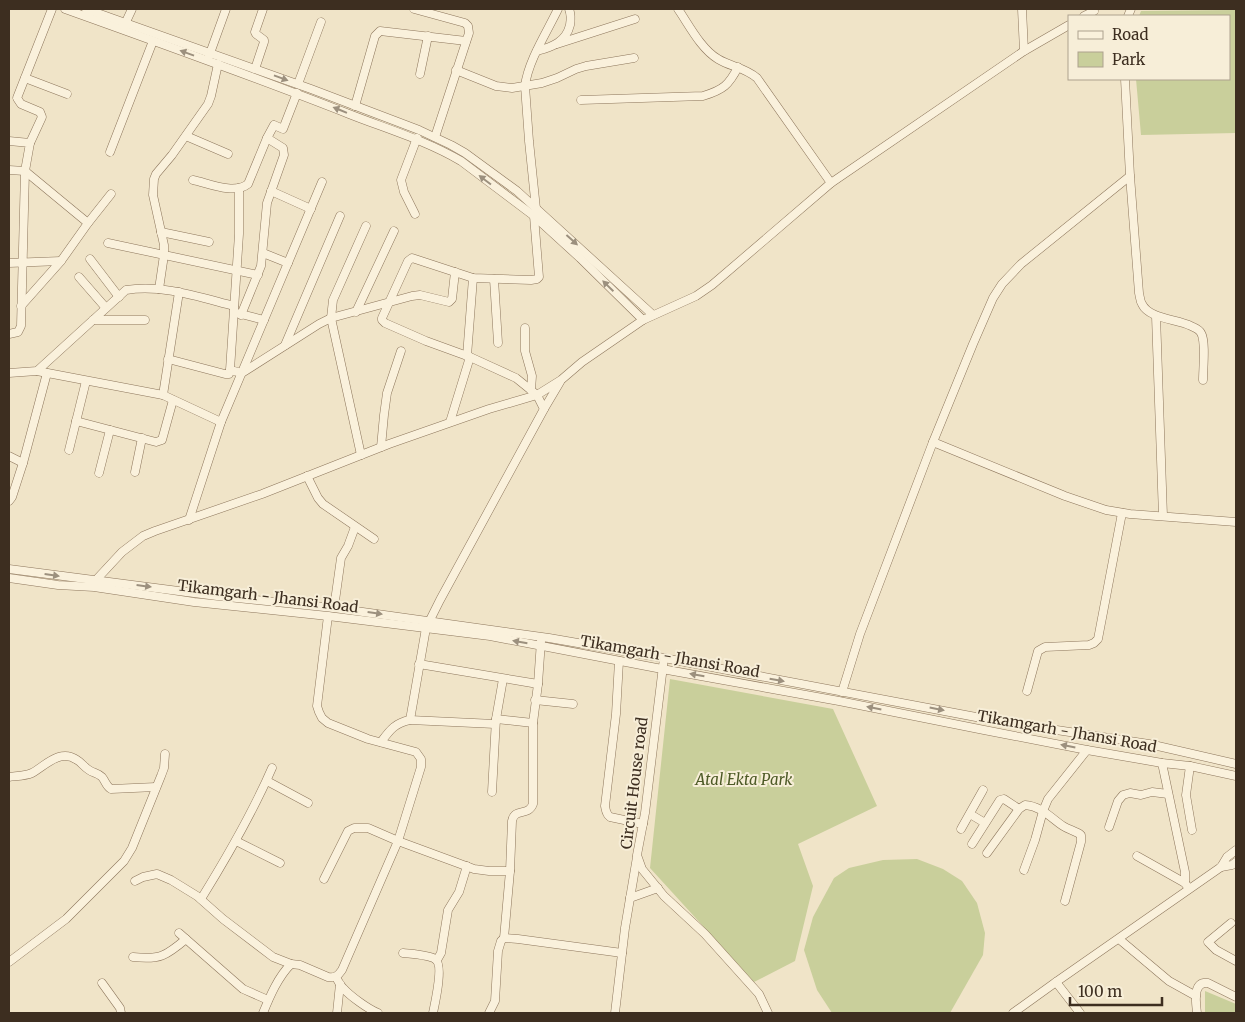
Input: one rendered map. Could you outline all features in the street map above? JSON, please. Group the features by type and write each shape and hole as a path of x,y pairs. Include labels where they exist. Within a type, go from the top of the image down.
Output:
{"street":[{"path":"9,334 18,332 21,326 25,171 30,142 42,117 40,112 21,104 17,98 52,9"},
{"path":"65,9 124,26 209,57 218,64 416,138 448,154 535,212 583,250 653,315"},
{"path":"86,9 101,11 153,41 255,69 312,89 435,137 465,153 518,191 535,212 643,320"},
{"path":"124,26 132,9"},
{"path":"209,57 226,9"},
{"path":"255,69 264,42 255,32 263,9"},
{"path":"414,9 465,23 469,29 435,137"},
{"path":"544,409 534,392 516,378 468,356 426,341 383,322 382,318 409,259 415,258 473,278 531,280 539,277 525,86 536,51 558,9"},
{"path":"557,44 565,38 569,30 571,14 569,9"},
{"path":"678,9 706,50 722,61 746,70 757,78 831,183"},
{"path":"1022,9 1024,51"},
{"path":"536,51 635,19"},
{"path":"298,84 321,22"},
{"path":"9,578 58,585 95,583 122,552 143,536 262,494 381,447 534,392 561,380 582,362 643,320 696,296 712,286 831,183 1024,51 1068,26"},
{"path":"355,106 375,36 380,31 466,41"},
{"path":"420,74 428,36"},
{"path":"110,152 153,41"},
{"path":"456,70 503,88 512,88 549,81 576,68 634,58"},
{"path":"159,289 164,245 153,195 154,179 208,104 218,64"},
{"path":"581,100 703,96 724,88 731,81 738,67"},
{"path":"24,78 67,94"},
{"path":"1125,80 1130,176 1141,303 1146,310 1156,316 1187,324 1198,329 1202,334 1203,341 1204,380"},
{"path":"308,97 312,89"},
{"path":"193,180 231,189 243,188 248,184 274,125 283,129 297,93"},
{"path":"371,122 374,113"},
{"path":"186,136 228,154"},
{"path":"237,311 258,275 261,266 266,214 271,190 284,155 283,148 267,138"},
{"path":"415,214 404,192 402,180 416,138"},
{"path":"9,141 30,142"},
{"path":"9,170 25,171 88,223"},
{"path":"842,692 860,634 933,442 993,298 1002,284 1021,264 1130,176"},
{"path":"189,520 221,422 322,182"},
{"path":"168,359 229,374 237,311 239,188"},
{"path":"271,190 310,208"},
{"path":"21,306 60,261 111,194"},
{"path":"285,346 340,216"},
{"path":"361,455 331,318 332,300 366,226"},
{"path":"356,312 394,231"},
{"path":"161,232 209,242"},
{"path":"108,243 258,275"},
{"path":"263,253 288,262"},
{"path":"90,259 119,297"},
{"path":"9,263 60,261"},
{"path":"230,370 242,373 318,324 331,318 412,296 420,295 449,302 452,299 454,272"},
{"path":"79,277 106,308"},
{"path":"450,422 468,356 473,278"},
{"path":"494,279 498,343"},
{"path":"37,371 126,290 138,288 179,292 264,320"},
{"path":"163,395 179,292"},
{"path":"1156,316 1163,516"},
{"path":"93,320 145,320"},
{"path":"524,328 526,352 534,392"},
{"path":"381,447 387,393 401,351"},
{"path":"9,374 37,371 163,395 221,422"},
{"path":"9,502 23,463 46,373"},
{"path":"69,450 86,380"},
{"path":"410,720 428,624 561,380"},
{"path":"76,421 156,442 162,440 174,400"},
{"path":"99,473 110,430"},
{"path":"135,472 142,438"},
{"path":"933,442 1065,496 1106,510 1236,522"},
{"path":"9,456 23,463"},
{"path":"307,476 323,504 374,540"},
{"path":"1027,691 1038,650 1045,647 1089,644 1098,640 1122,512"},
{"path":"334,608 341,558 355,527"},
{"path":"9,568 95,583"},
{"name":"Tikamgarh - Jhansi Road","path":"95,583 186,591 216,596 334,608 428,624 662,670 766,687 1087,750 1190,766 1236,776"},
{"name":"Tikamgarh - Jhansi Road","path":"95,583 184,600 541,637 664,658 997,721 1149,744 1236,764"},
{"path":"184,600 186,591"},
{"path":"311,605 311,614"},
{"path":"328,616 317,706 318,712 328,722 368,739 416,752 421,759 421,767 398,841 338,981 337,1013"},
{"path":"489,1013 495,1000 499,944 504,938 513,816 516,813 528,811 532,808 533,804 533,723 541,637"},
{"name":"Circuit House road","path":"664,658 639,843 638,855 642,869 664,896 705,934 759,994 768,1013"},
{"path":"619,661 616,714 605,806 610,817 643,824"},
{"path":"420,664 538,684"},
{"path":"492,792 495,721 503,679"},
{"path":"535,700 572,704"},
{"path":"895,712 897,701"},
{"path":"381,742 397,724 410,720 533,723"},
{"path":"1024,870 1048,798 1087,750"},
{"path":"9,962 66,920 124,861 132,848 164,768 165,754"},
{"path":"9,776 30,774 50,760 64,756 72,757 86,768 100,775 111,789 156,787"},
{"path":"1162,762 1187,886"},
{"path":"1190,766 1186,795 1192,830"},
{"path":"201,900 236,841 272,768"},
{"path":"267,781 308,803"},
{"path":"961,828 983,790"},
{"path":"1109,827 1118,801 1123,795 1130,793 1141,795 1152,792 1168,794"},
{"path":"972,844 1002,799 1019,809"},
{"path":"987,852 1022,806 1028,805 1043,811 1063,826 1079,833 1081,835 1081,842 1065,901"},
{"path":"970,814 985,823"},
{"path":"324,879 348,831 362,827 466,866 483,870 510,871"},
{"path":"236,841 280,864"},
{"path":"1221,867 1227,857 1236,850"},
{"path":"615,1013 630,898 638,855"},
{"path":"1138,856 1187,886"},
{"path":"1227,857 1235,865"},
{"path":"1013,1013 1119,939 1187,886 1221,867 1235,865"},
{"path":"433,1013 439,979 437,960 441,953 448,910 459,892 466,866"},
{"path":"135,881 157,874 171,880 201,900 273,957 291,964 300,965 338,981 347,992 378,1013"},
{"path":"630,898 658,888"},
{"path":"1231,923 1208,942 1216,950 1236,961"},
{"path":"179,933 244,989 268,1000"},
{"path":"504,938 622,953"},
{"path":"133,957 161,957 168,954 186,939"},
{"path":"1119,939 1169,981 1196,996"},
{"path":"403,953 437,960"},
{"path":"264,1013 268,1000 283,973 291,964"},
{"path":"1056,982 1080,1013"},
{"path":"102,983 120,1008 121,1013"},
{"path":"1196,1013 1197,989 1201,984 1208,983 1236,997"}],"green space":[{"path":"1236,10 1236,133 1141,135 1136,80 1230,80 1230,15 1139,15 1141,11"},
{"name":"Atal Ekta Park","path":"670,679 833,709 877,806 798,844 813,886 795,961 754,982 650,868"},
{"path":"917,859 943,869 962,881 977,903 985,933 983,955 950,1013 832,1013 817,990 804,950 813,917 834,878 849,868 883,860"},
{"path":"1205,991 1236,1004 1236,1013 1205,1013"}]}
